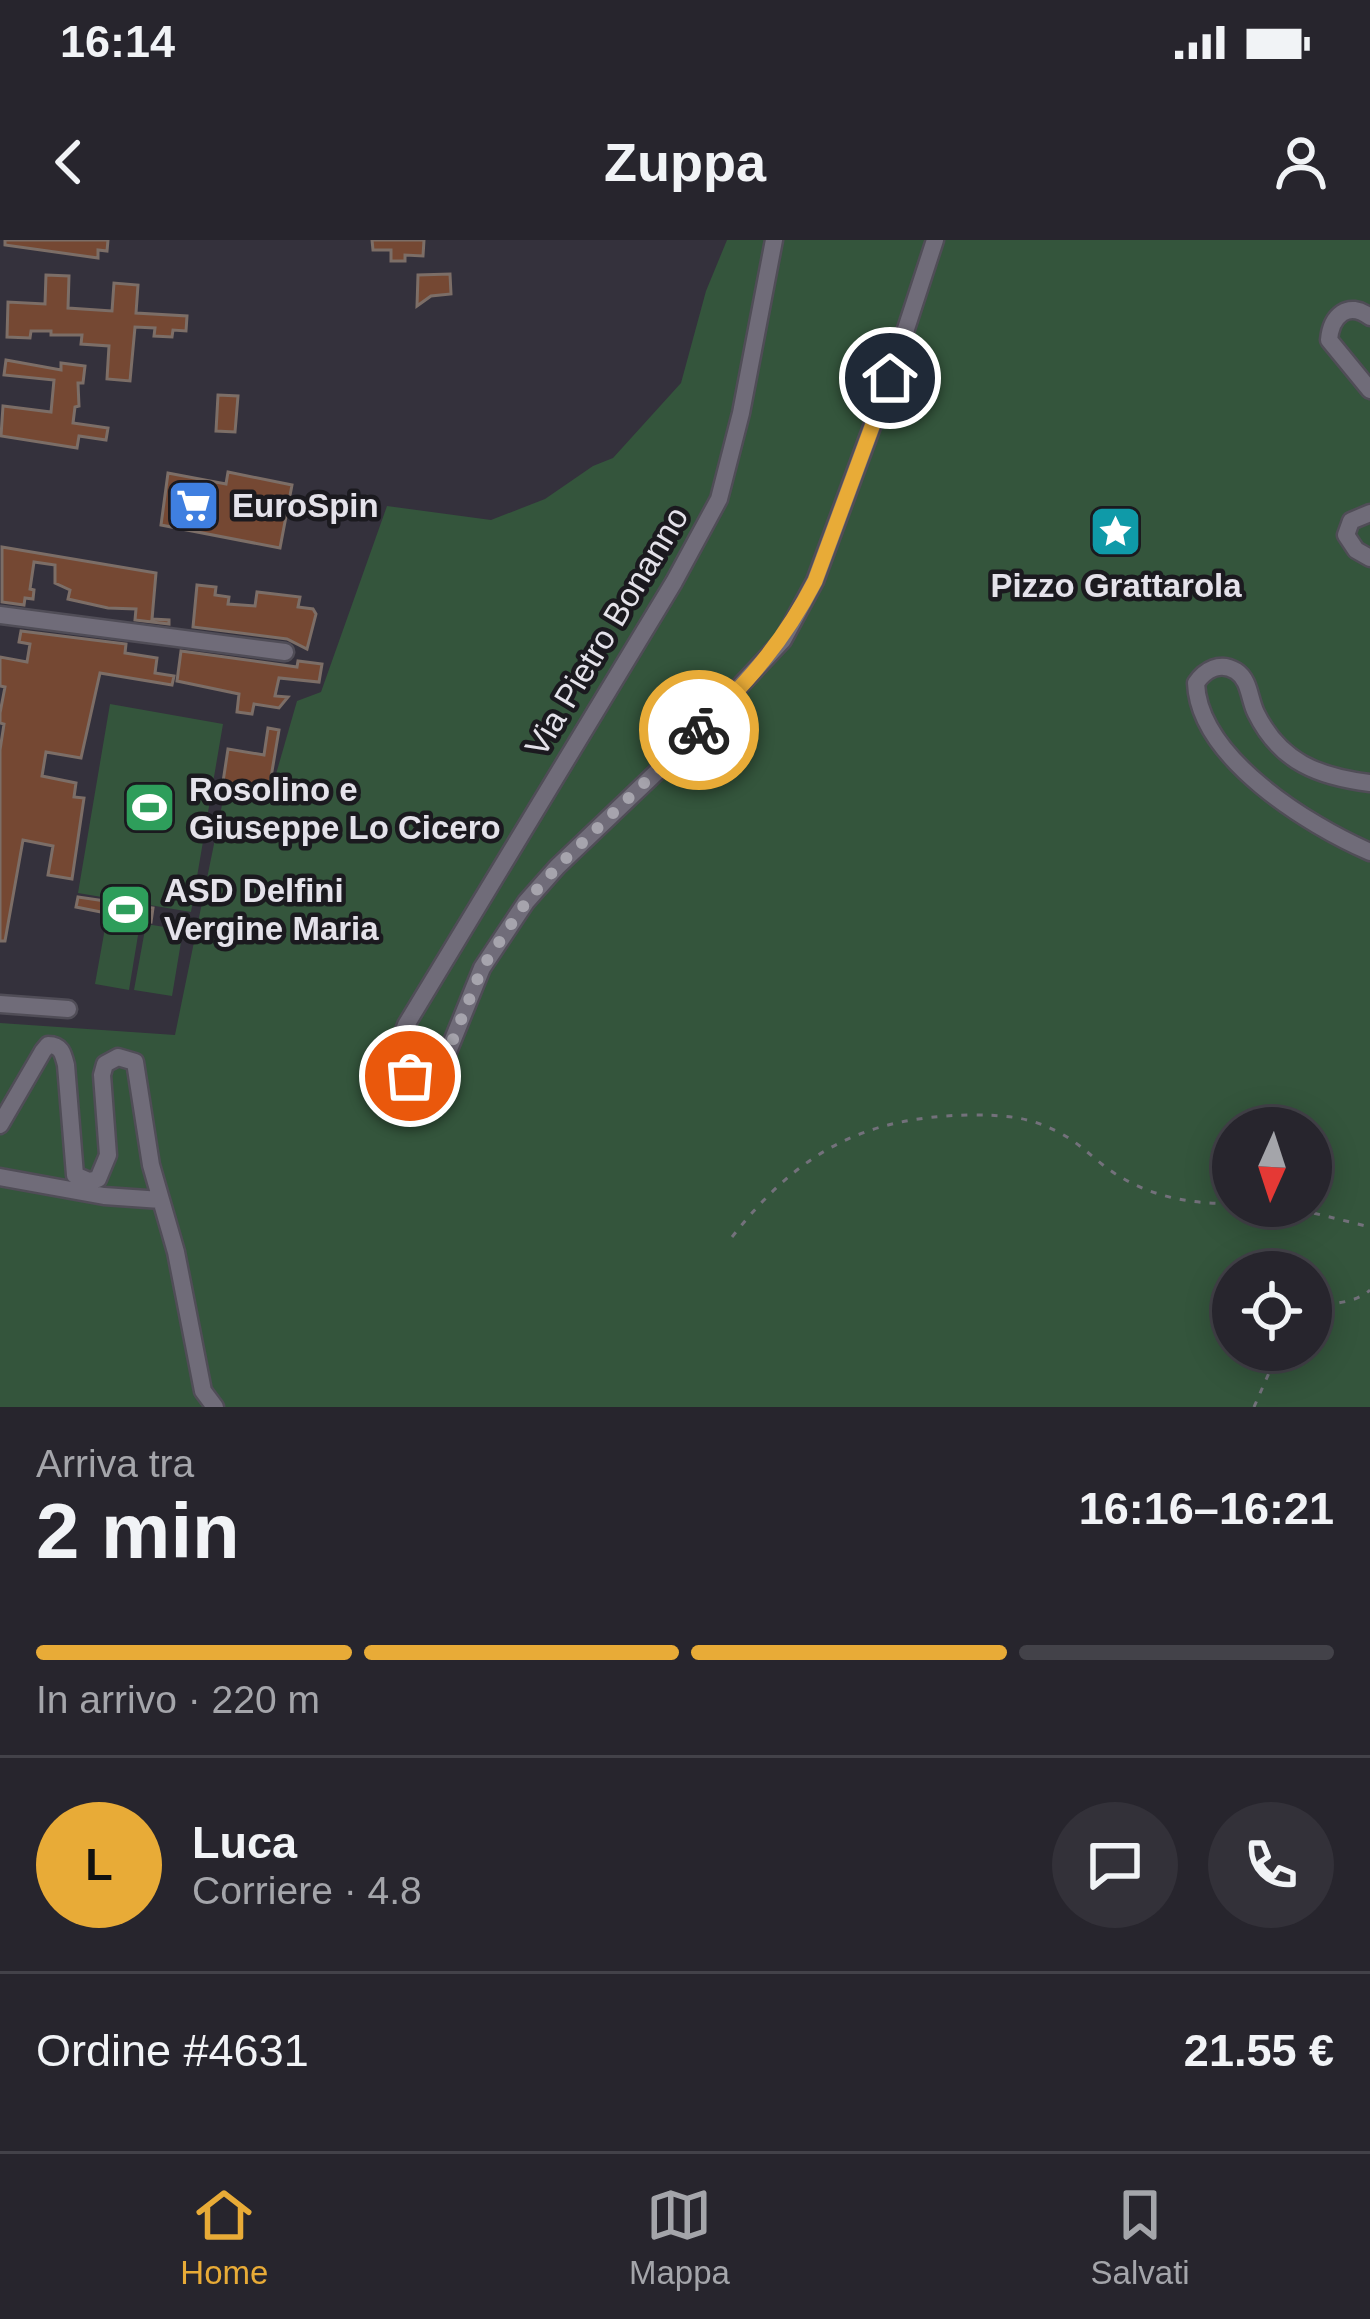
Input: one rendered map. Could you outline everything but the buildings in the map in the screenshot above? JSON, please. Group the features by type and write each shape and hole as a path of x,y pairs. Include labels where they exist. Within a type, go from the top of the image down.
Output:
{"street":[{"name":"Via Pietro Bonanno","path":"774,240 741,413 719,499 674,582 406,1025 398,1058 401,1071 410,1076 421,1079 443,1064 472,989 498,939 557,867 668,763 783,640 823,561 935,240"},
{"path":"1370,317 1356,309 1345,311 1331,323 1329,340 1370,391"},
{"path":"1370,513 1351,521 1346,535 1356,550 1370,558"},
{"path":"0,615 285,652"},
{"path":"1370,783 1324,777 1281,750 1254,710 1246,681 1237,671 1214,667 1196,683 1199,709 1246,773 1294,812 1370,852"},
{"path":"0,1004 68,1009"},
{"path":"0,1125 43,1052 55,1045 62,1050 65,1065 75,1175 88,1181 98,1179 107,1155 102,1075 110,1060 135,1062 151,1165 203,1391 215,1407"},
{"path":"0,1177 104,1196 161,1200"}],"path":[{"path":"732,1237 792,1173 833,1146 880,1126 941,1116 1027,1118 1084,1147 1123,1179 1188,1203 1212,1204"},
{"path":"1332,1218 1370,1227"},
{"path":"1332,1304 1358,1300 1370,1290"},
{"path":"1254,1407 1270,1371"}],"green space":[{"path":"727,240 1370,240 1370,1407 0,1407 0,1023 175,1035 223,800 268,802 297,701 321,692 387,506 491,520 545,499 613,458 681,383 706,291"},
{"name":"Rosolino e Giuseppe Lo Cicero","path":"110,704 223,724 191,912 78,893"},
{"path":"107,917 140,923 129,990 95,984"},
{"path":"146,924 183,930 172,996 134,990"}],"way so far":[{"path":"410,1076 421,1079 443,1064 482,968 526,902 699,730"}],"place":[{"name":"EuroSpin","path":"193,505"},
{"name":"Pizzo Grattarola","path":"1116,531"},
{"name":"Rosolino e Giuseppe Lo Cicero","path":"150,808"},
{"name":"ASD Delfini Vergine Maria","path":"125,909"}],"route":[{"path":"699,730 783,640 800,610 890,378"}]}
